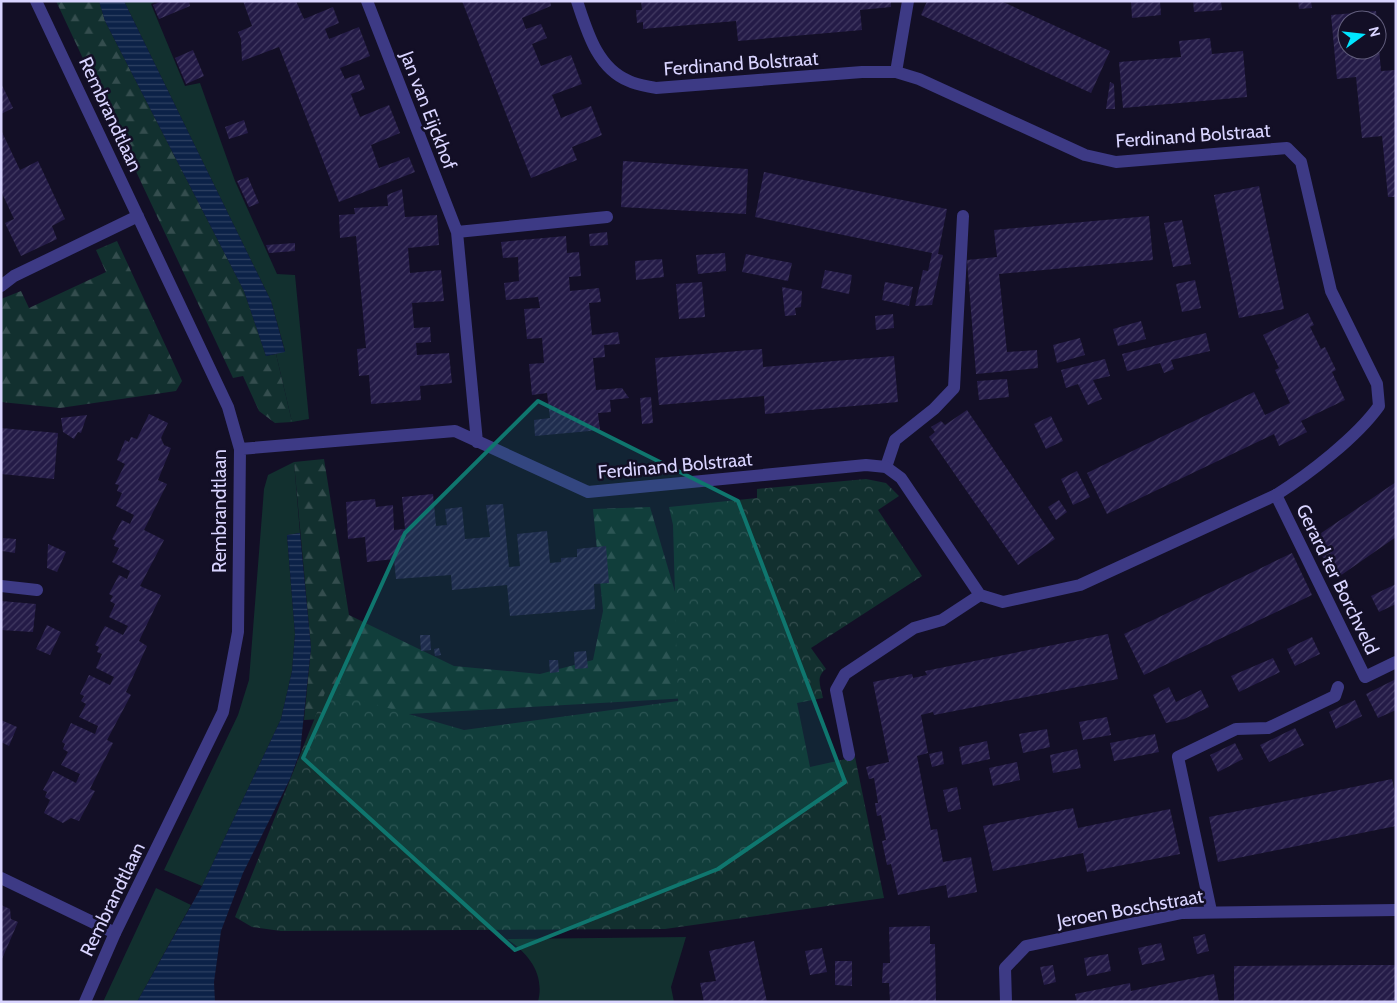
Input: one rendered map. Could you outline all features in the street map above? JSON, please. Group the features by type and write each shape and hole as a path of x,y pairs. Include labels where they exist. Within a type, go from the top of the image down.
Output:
{"street":[{"name":"Rembrandtlaan","path":"36,1 228,407 240,449 238,632 223,712 115,933 85,1002"},
{"name":"Jan van Eijckhof","path":"367,1 456,232 477,442"},
{"name":"Ferdinand Bolstraat","path":"577,1 590,40 605,64 628,81 656,88 862,72 896,72 919,79 1085,155 1116,162 1287,148 1301,162 1331,291 1377,384 1379,406 1369,420 1298,481 1276,495 1080,585 1003,602 980,595"},
{"path":"896,72 908,1"},
{"path":"1,286 14,276 138,216"},
{"path":"456,232 607,216"},
{"path":"849,755 836,690 845,674 914,628 942,620 980,595 901,478 886,467 895,440 934,409 954,388 963,216"},
{"name":"Ferdinand Bolstraat","path":"240,449 456,431 588,492 866,466 886,467"},
{"name":"Gerard ter Borchveld","path":"1276,495 1365,677 1396,662"},
{"path":"1,586 37,590"},
{"path":"1211,911 1178,757 1236,729 1268,728 1335,696 1338,687"},
{"path":"1,878 115,933"},
{"name":"Jeroen Boschstraat","path":"1006,1002 1006,968 1026,946 1182,913 1211,911 1396,910"}],"highlighted area":[{"path":"538,401 738,501 845,782 718,869 515,950 303,758 405,533"}],"green space":[{"path":"56,1 99,1 105,21 244,291 266,356 276,354 292,422 275,423 259,411 243,376 233,378"},
{"path":"124,1 156,1 151,4 185,86 200,83 235,181 277,274 295,275 309,419 292,422 276,354 285,351 271,301"},
{"path":"117,241 182,381 176,391 60,408 1,402 1,299 21,291 29,308 106,272 96,250"},
{"path":"324,459 349,615 454,666 540,674 593,660 603,611 593,509 650,507 706,697 304,720 311,648 294,462"},
{"path":"294,462 300,533 287,535 295,634 292,671 281,719 202,886 164,870 238,715 249,680 264,489 268,475"},
{"path":"866,479 886,483 899,496 878,510 922,576 811,648 826,669 820,679 823,698 797,703 810,767 855,757 884,898 665,929 281,931 252,927 235,917 326,690 464,730 678,701 673,525 669,507 757,498 757,489"},
{"path":"156,888 191,905 137,1002 103,1002"},
{"path":"686,937 671,987 674,1002 538,1002 540,992 537,974 522,951 507,939"}],"water":[{"path":"99,1 124,1 271,301 285,352 266,356 244,291 105,21"},
{"path":"300,533 311,648 300,752 290,779 243,873 221,931 214,982 215,1002 137,1002 202,886 281,719 292,671 295,634 287,535"}],"building":[{"path":"162,1 189,1 190,6 159,19 153,5"},
{"path":"243,1 296,1 304,19 333,7 339,23 325,29 329,39 359,27 370,56 340,68 345,79 359,74 365,89 351,94 360,117 389,105 400,133 371,145 379,168 409,157 415,172 339,202 279,47 242,61 241,39 238,32 252,26"},
{"path":"462,1 550,1 551,6 522,18 526,29 541,24 547,38 532,44 541,66 571,55 582,84 552,95 561,118 591,106 602,135 572,147 577,160 531,178"},
{"path":"641,1 891,1 891,7 860,10 862,30 738,41 736,21 643,29 643,22 637,23 636,10 642,10"},
{"path":"927,1 1001,1 1110,51 1091,93 921,15"},
{"path":"1131,1 1160,1 1161,15 1132,18"},
{"path":"1193,1 1221,1 1222,10 1194,12"},
{"path":"1298,1 1311,1 1312,8 1299,9"},
{"path":"1337,14 1337,60 1380,60 1381,71 1396,70 1396,197 1388,197 1382,136 1362,138 1356,77 1337,79 1331,15"},
{"path":"1210,38 1212,54 1243,51 1247,97 1123,108 1119,62 1181,57 1179,41"},
{"path":"193,50 204,76 186,84 175,58"},
{"path":"1110,82 1114,84 1115,109 1106,109"},
{"path":"1,83 13,108 1,114"},
{"path":"244,120 248,133 229,139 225,127"},
{"path":"1,130 20,170 38,161 65,219 52,226 57,239 21,256 5,223 14,219 1,191"},
{"path":"623,161 748,169 746,214 621,207"},
{"path":"764,172 947,209 938,254 943,255 932,305 915,306 923,270 928,271 932,253 755,217"},
{"path":"248,177 259,203 249,207 237,181"},
{"path":"1259,186 1284,309 1239,318 1214,195"},
{"path":"402,189 405,217 437,215 439,245 408,248 410,273 441,270 444,301 412,303 414,328 430,327 431,342 416,343 417,355 449,353 452,383 420,386 421,400 371,404 369,375 359,376 357,349 366,348 356,236 340,238 339,215 355,214 354,208 388,206 387,195"},
{"path":"1149,216 1153,260 999,274 1007,352 1037,350 1038,368 976,374 967,260 997,257 994,230"},
{"path":"1182,220 1191,264 1173,267 1164,223"},
{"path":"607,232 608,245 590,246 589,234"},
{"path":"566,236 567,253 579,252 581,276 569,277 570,291 599,288 601,302 589,303 592,335 618,332 620,344 604,345 605,357 593,358 596,390 622,388 629,398 610,400 611,412 598,413 600,430 535,436 534,420 550,418 547,393 532,395 529,364 544,363 542,338 527,339 524,309 540,308 538,297 506,300 504,283 519,281 518,257 503,258 501,242"},
{"path":"295,243 295,251 269,253 266,245"},
{"path":"725,253 726,271 698,274 696,255"},
{"path":"746,254 792,263 788,281 742,272"},
{"path":"662,259 664,277 636,280 635,261"},
{"path":"825,270 852,275 849,294 821,288"},
{"path":"1195,280 1201,308 1182,312 1176,284"},
{"path":"702,282 705,317 679,319 676,284"},
{"path":"885,282 913,287 909,306 882,300"},
{"path":"782,287 802,291 801,307 795,308 796,315 785,316"},
{"path":"1308,313 1314,325 1310,327 1321,349 1325,347 1336,370 1332,372 1345,400 1301,421 1307,432 1279,446 1274,434 1107,514 1087,473 1254,392 1265,415 1290,403 1275,370 1279,368 1263,335"},
{"path":"893,314 894,328 876,330 875,316"},
{"path":"1141,321 1146,339 1118,346 1113,329"},
{"path":"1206,333 1210,351 1171,360 1174,369 1164,373 1160,363 1127,371 1122,354"},
{"path":"1080,338 1085,355 1057,363 1053,345"},
{"path":"762,349 763,367 894,356 898,402 765,414 764,396 659,405 655,358"},
{"path":"1105,359 1110,376 1093,380 1102,399 1088,405 1078,384 1066,388 1061,370"},
{"path":"1007,379 1009,397 979,400 977,381"},
{"path":"651,397 653,423 642,424 640,398"},
{"path":"967,410 1055,539 1018,565 929,437 935,432 931,427 941,421 945,425"},
{"path":"149,414 168,423 161,438 164,445 171,448 158,480 167,484 144,530 164,540 140,586 161,595 139,641 147,646 126,692 131,695 107,740 113,743 90,789 95,791 79,821 71,818 63,823 44,813 50,800 45,797 47,792 43,790 53,771 76,783 80,774 61,765 68,752 63,749 65,744 62,742 71,723 95,734 98,726 79,717 86,704 81,701 84,696 80,694 89,675 110,685 114,677 96,668 102,654 97,652 99,647 95,645 105,626 123,635 128,626 109,617 115,604 110,601 113,596 109,594 119,575 127,579 130,571 112,562 119,548 114,546 116,541 112,539 122,520 130,524 134,515 116,506 122,493 117,491 119,485 115,484 125,464 117,460 125,440 129,442 131,437 137,439"},
{"path":"87,415 81,433 78,432 74,439 63,432 61,418"},
{"path":"1051,416 1063,441 1046,449 1034,424"},
{"path":"1,428 58,433 54,479 1,474"},
{"path":"1077,471 1090,497 1073,505 1061,479"},
{"path":"1396,482 1396,537 1337,578 1311,540"},
{"path":"433,494 436,526 447,525 445,509 462,507 465,539 490,537 486,505 503,504 509,567 520,566 517,534 547,531 550,563 561,562 561,558 577,557 577,549 606,546 609,583 594,584 595,609 510,616 507,585 452,590 451,575 396,579 394,559 367,562 365,537 348,539 346,502 375,499 376,507 393,505 394,530 405,529 402,497"},
{"path":"1059,500 1067,512 1056,520 1048,507"},
{"path":"3,538 16,539 15,553 2,551"},
{"path":"48,544 66,552 57,572 47,568"},
{"path":"1292,553 1312,595 1144,675 1124,634"},
{"path":"1396,584 1396,604 1379,612 1371,596"},
{"path":"1,601 36,604 33,632 1,630"},
{"path":"47,625 61,632 50,655 36,649"},
{"path":"1108,634 1118,679 934,715 933,712 921,715 928,753 917,756 931,830 937,829 943,862 971,857 977,892 948,898 946,885 898,895 891,864 887,865 882,841 886,840 881,815 877,816 875,803 878,803 874,778 869,779 866,767 889,762 873,682 912,674 913,678 927,675 925,671"},
{"path":"420,635 430,635 431,650 421,651"},
{"path":"1312,637 1320,654 1295,666 1287,649"},
{"path":"439,648 441,655 435,656 434,649"},
{"path":"586,651 588,668 575,669 574,652"},
{"path":"1273,658 1280,672 1239,692 1231,676"},
{"path":"549,660 558,660 559,672 550,673"},
{"path":"1396,679 1396,710 1378,718 1366,694"},
{"path":"1169,687 1176,702 1201,690 1209,707 1184,719 1166,723 1153,695"},
{"path":"1355,700 1362,716 1336,729 1329,712"},
{"path":"1107,717 1111,735 1083,740 1079,722"},
{"path":"1,720 17,727 9,746 1,742"},
{"path":"1295,728 1304,745 1269,762 1260,745"},
{"path":"1047,729 1050,747 1023,753 1019,734"},
{"path":"1155,734 1159,752 1114,761 1110,743"},
{"path":"987,741 990,759 962,765 959,747"},
{"path":"1235,743 1243,759 1218,772 1210,755"},
{"path":"1077,749 1081,768 1053,773 1050,755"},
{"path":"942,751 944,764 932,767 929,754"},
{"path":"1017,762 1020,780 993,786 989,768"},
{"path":"1392,779 1396,798 1396,826 1218,862 1209,817"},
{"path":"957,787 961,809 948,812 943,790"},
{"path":"1073,808 1078,828 1170,809 1180,854 1087,872 1083,853 993,871 983,826"},
{"path":"1,905 10,909 11,919 18,922 1,961"},
{"path":"930,926 930,944 935,944 936,1002 890,1002 889,983 882,983 883,963 890,963 889,927"},
{"path":"1205,934 1209,951 1197,954 1193,937"},
{"path":"754,941 767,1002 704,1002 700,983 716,981 709,951"},
{"path":"1161,943 1165,960 1142,965 1138,948"},
{"path":"822,948 827,972 810,975 805,951"},
{"path":"1108,954 1111,971 1087,976 1084,958"},
{"path":"835,961 852,961 852,986 835,985"},
{"path":"1053,965 1056,982 1044,985 1040,967"},
{"path":"1396,965 1396,1002 1234,1002 1234,966"},
{"path":"1214,974 1219,1002 1077,1002 1075,994 1130,983 1131,991"}]}
